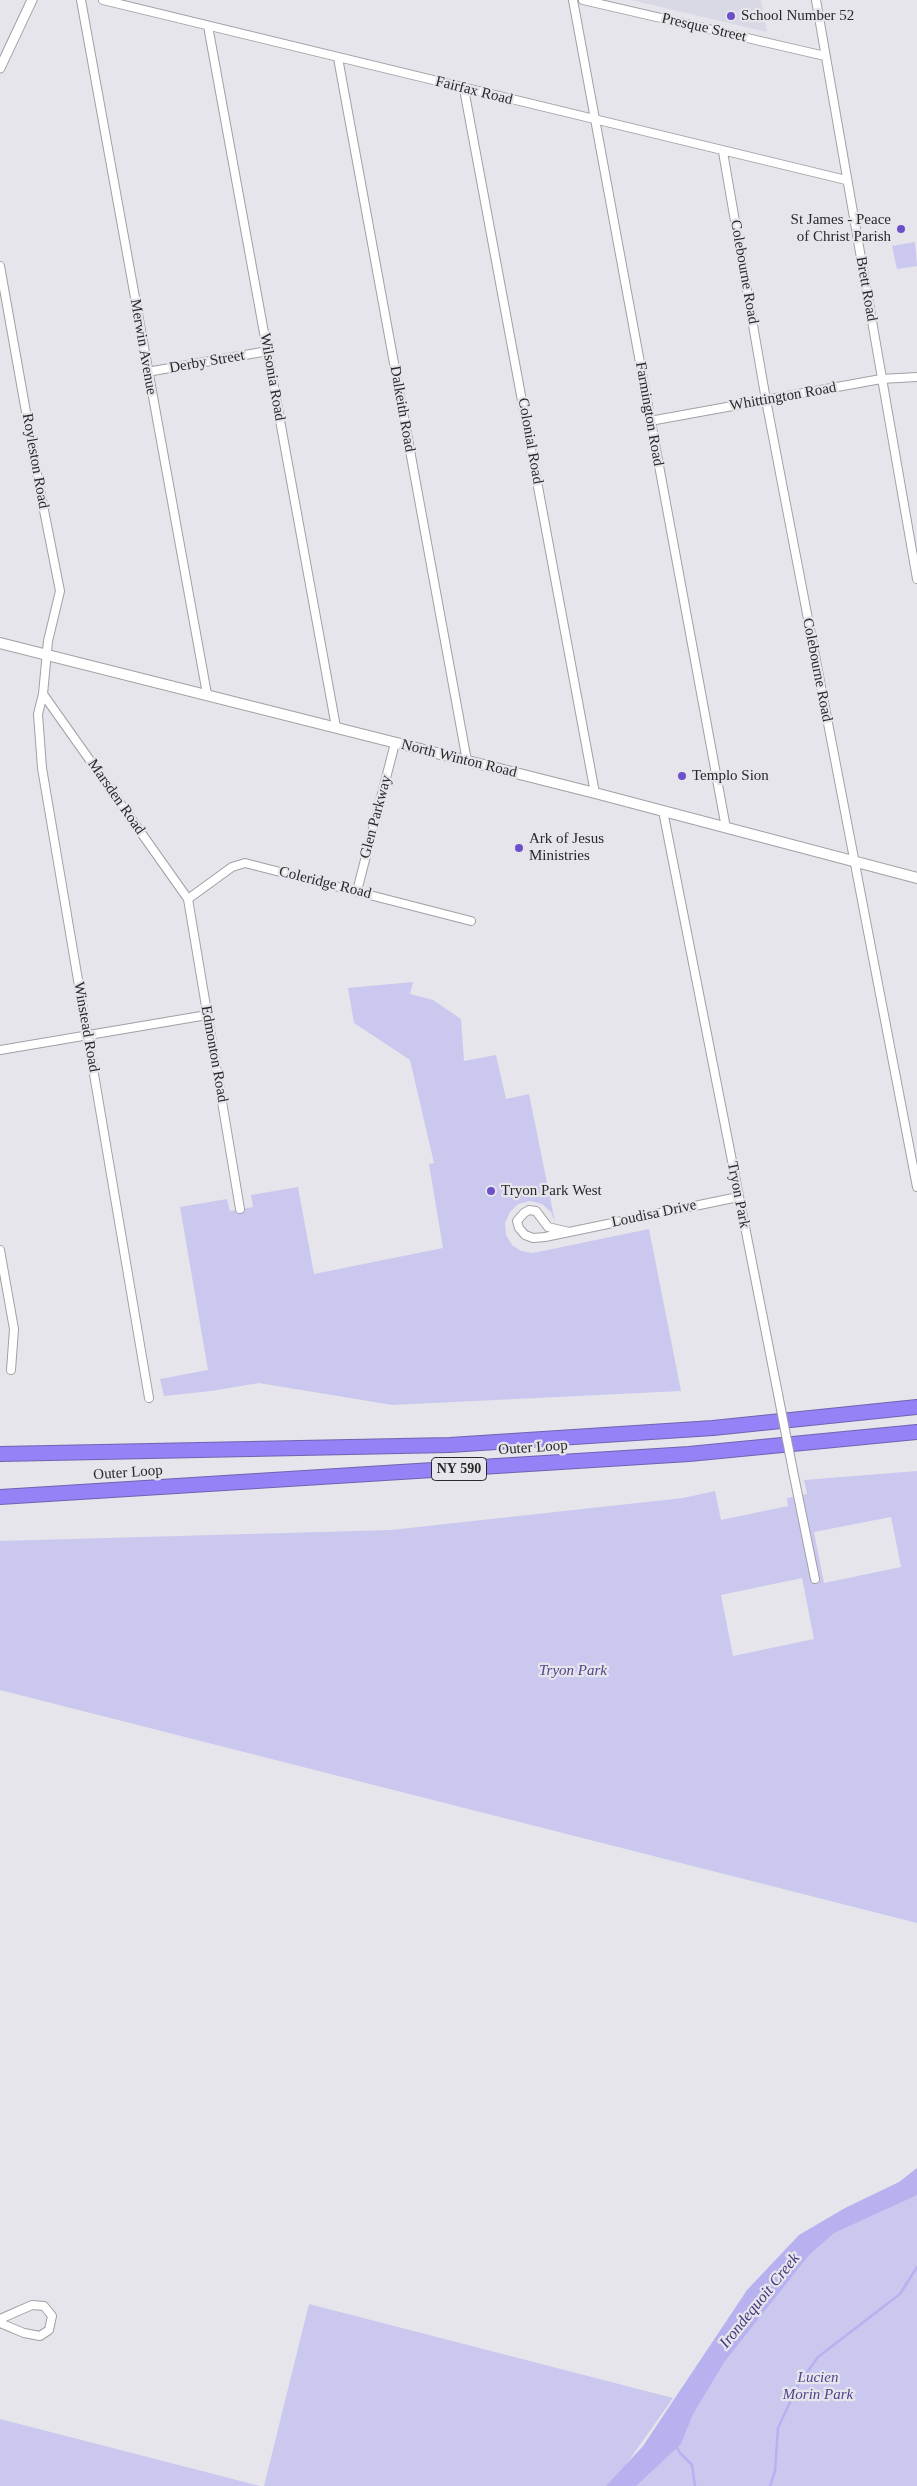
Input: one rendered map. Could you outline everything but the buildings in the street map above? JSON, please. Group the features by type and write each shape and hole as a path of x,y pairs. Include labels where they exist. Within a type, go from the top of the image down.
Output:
{"highway":[{"name":"Outer Loop","path":"0,1452 38,1453 450,1445 704,1428 917,1407"},
{"name":"Outer Loop","path":"0,1497 689,1454 917,1432"},
{"path":"0,1501 45,1494"}],"main road":[{"name":"North Winton Road","path":"0,643 595,793 917,878"}],"street":[{"path":"1,63 32,0"},
{"name":"Merwin Avenue","path":"81,0 147,372 207,694"},
{"name":"Fairfax Road","path":"103,0 595,121 846,180"},
{"name":"Farmington Road","path":"573,0 726,828"},
{"name":"Presque Street","path":"583,0 825,56"},
{"name":"Brett Road","path":"816,0 917,579"},
{"name":"Wilsonia Road","path":"208,26 336,727"},
{"name":"Dalkeith Road","path":"338,58 467,761"},
{"name":"Colonial Road","path":"464,89 595,793"},
{"name":"Colebourne Road","path":"723,152 766,400 917,1187"},
{"name":"Royleston Road","path":"0,266 60,591 46,654"},
{"name":"Derby Street","path":"147,372 268,351"},
{"name":"Whittington Road","path":"650,421 881,380 917,376"},
{"name":"Winstead Road","path":"46,654 43,694 38,714 42,768 150,1398"},
{"name":"Marsden Road","path":"43,694 188,899"},
{"name":"Glen Parkway","path":"357,890 395,743"},
{"name":"Tryon Park","path":"663,811 815,1579"},
{"name":"Coleridge Road","path":"188,899 232,866 240,863 357,890 471,922"},
{"name":"Edmonton Road","path":"188,899 240,1209"},
{"path":"0,1050 207,1015"},
{"name":"Loudisa Drive","path":"569,1232 548,1227 536,1211 529,1210 524,1212 517,1221 519,1228 533,1238 569,1232 738,1196"},
{"path":"0,1250 14,1329 11,1370"},
{"path":"0,2319 25,2306 39,2305 49,2311 52,2324 50,2330 40,2336 24,2333 0,2324"}],"shaded area":[{"name":"School Number 52","path":"631,0 761,0 767,32"}],"green space":[{"path":"915,242 917,266 897,269 892,246"},
{"name":"Tryon Park West","path":"413,982 410,994 433,1000 461,1019 464,1061 496,1055 506,1099 529,1094 555,1222 551,1212 542,1204 530,1201 518,1204 510,1212 505,1223 506,1235 512,1245 521,1251 533,1253 649,1229 681,1391 392,1405 259,1383 164,1396 160,1379 208,1370 180,1207 227,1199 230,1211 253,1207 251,1195 298,1187 314,1274 443,1248 429,1164 434,1163 410,1060 354,1023 348,988"},
{"name":"Tryon Park","path":"917,1471 917,1923 0,1690 0,1541 391,1530 683,1498 715,1491 721,1520 788,1506 787,1498 807,1494 804,1480","holes":["891,1517 901,1567 824,1583 814,1532","802,1578 814,1639 733,1656 721,1595"]},
{"name":"Lucien Morin Park","path":"917,2182 917,2486 625,2486 813,2240"},
{"path":"309,2304 673,2398 611,2486 264,2486"},
{"path":"0,2419 260,2486 0,2486"}],"water":[{"name":"Irondequoit Creek","path":"917,2168 917,2195 834,2233 809,2255 725,2361 693,2414 681,2444 636,2486 606,2486 643,2446 747,2290 799,2235 845,2208 899,2182"}],"waterway":[{"path":"770,2486 775,2471 778,2428 798,2385 818,2357 900,2294 917,2267"},
{"path":"676,2446 692,2465 695,2486"}],"place":[{"name":"School Number 52","path":"731,16"},
{"name":"St James - Peace of Christ Parish","path":"901,229"},
{"name":"Templo Sion","path":"682,776"},
{"name":"Ark of Jesus Ministries","path":"519,848"},
{"name":"Tryon Park West","path":"491,1191"}]}
